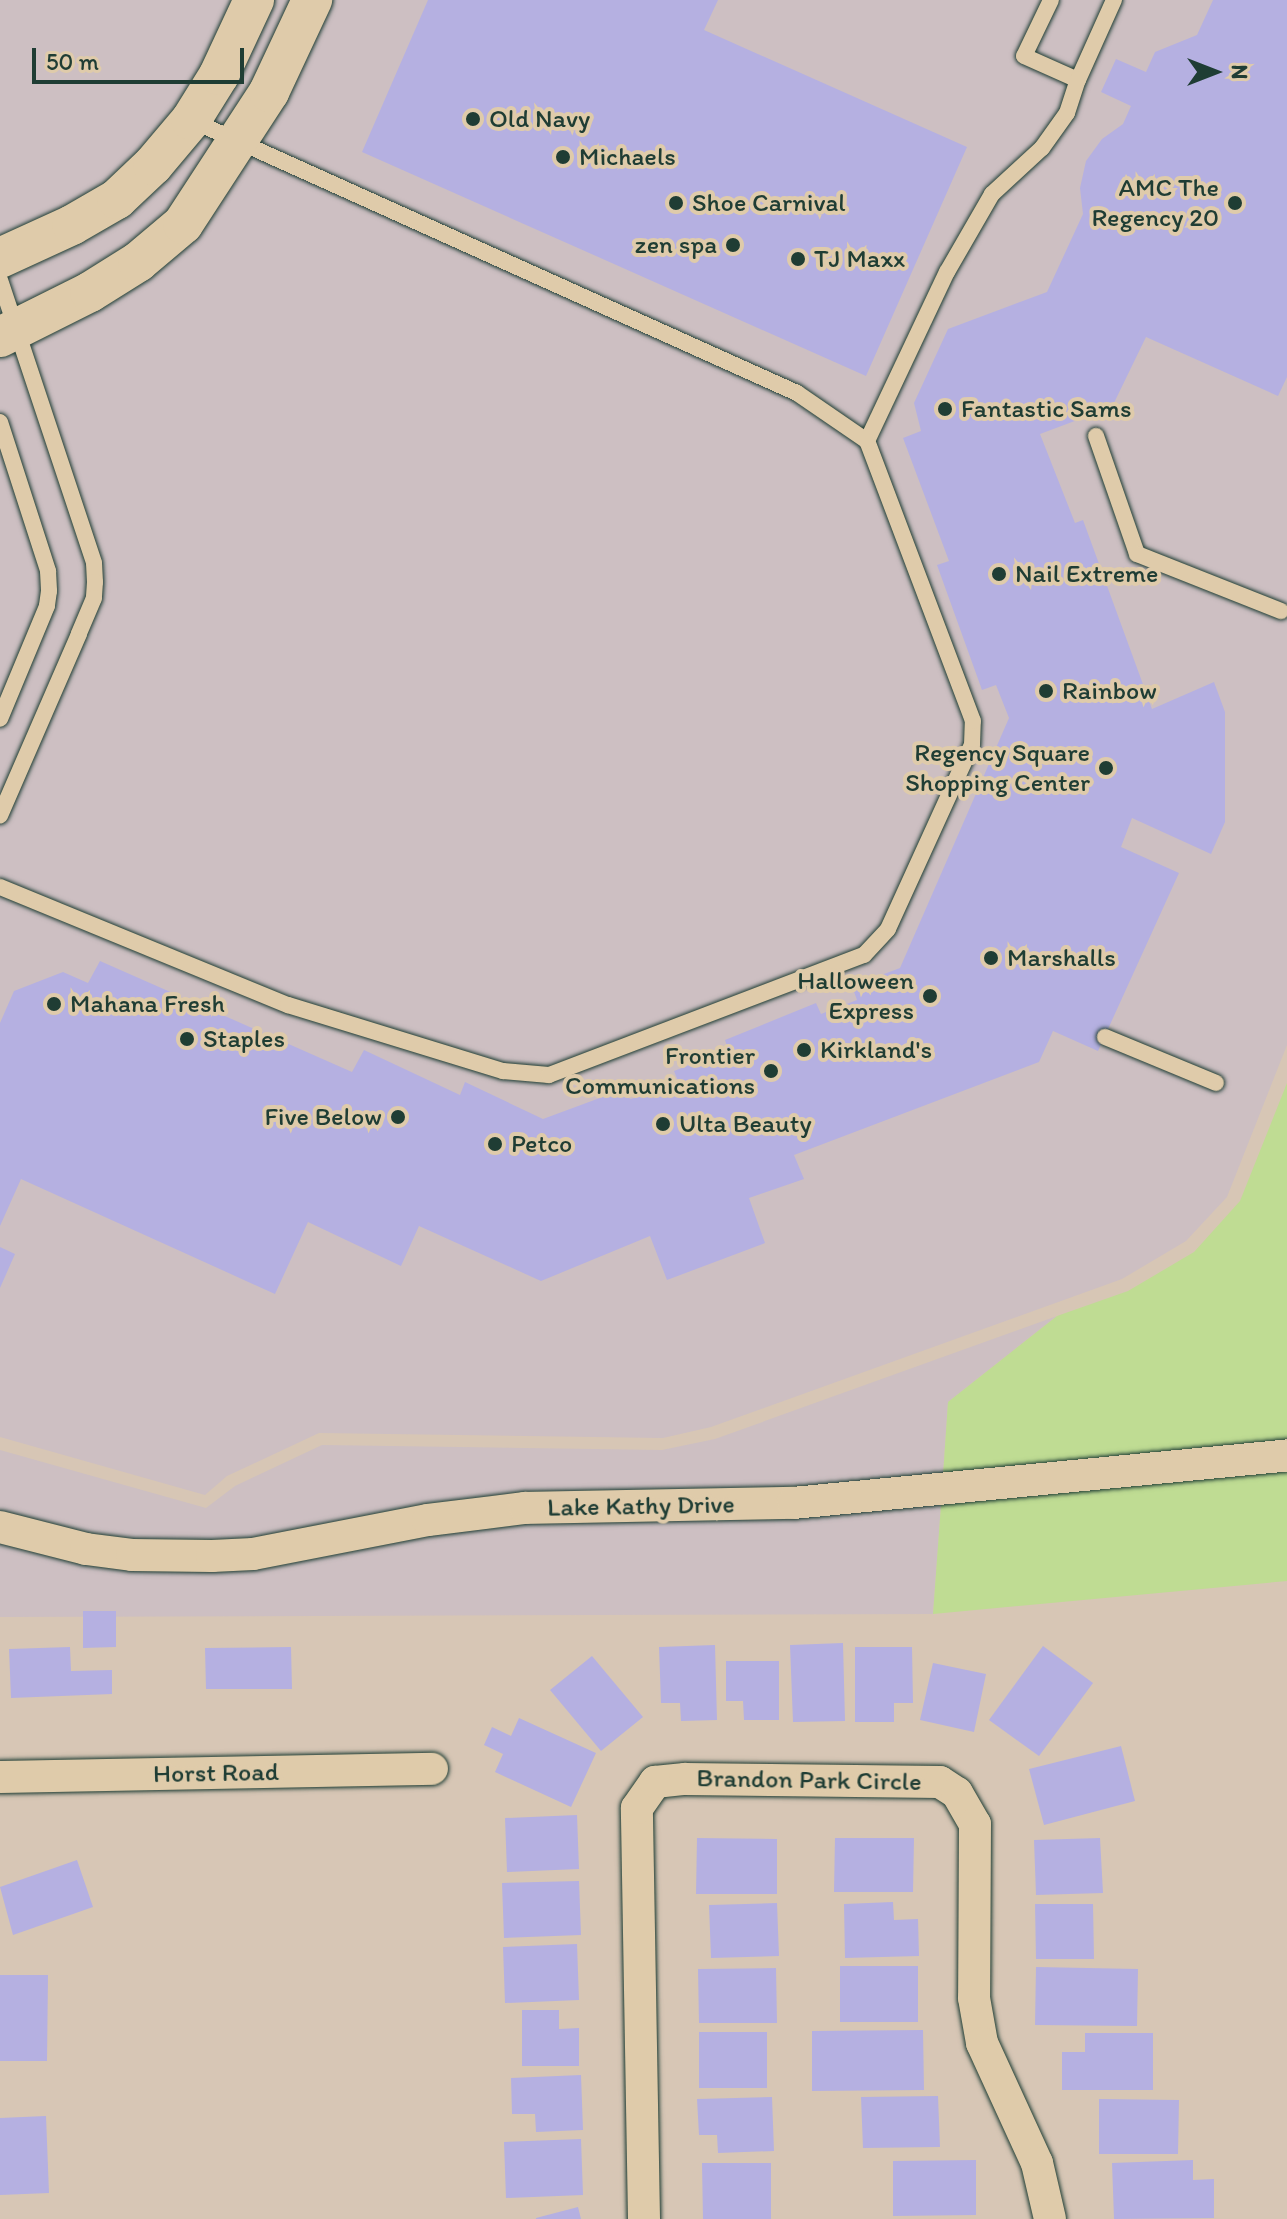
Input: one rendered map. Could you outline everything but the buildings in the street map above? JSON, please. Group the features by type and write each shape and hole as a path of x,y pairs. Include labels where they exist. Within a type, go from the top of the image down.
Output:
{"street":[{"path":"0,258 72,225 117,199 191,120 219,75 254,0"},
{"path":"8,333 90,292 150,252 183,224 269,92 312,0"},
{"name":"Lake Kathy Drive","path":"0,1527 86,1549 132,1555 253,1554 428,1520 525,1508 805,1502 1287,1455"},
{"name":"Horst Road","path":"0,1777 432,1769"},
{"name":"Brandon Park Circle","path":"644,2219 637,1808 655,1782 685,1779 940,1782 957,1793 975,1824 974,1998 982,2043 1037,2163 1050,2219"}],"lane":[{"path":"1051,0 1024,56 1078,80"},
{"path":"867,441 947,272 992,194 1042,148 1067,113 1078,80 1114,0"},
{"path":"0,887 288,1005 503,1071 549,1075 864,955 888,929 972,745 973,721 867,441 797,393 191,120"},
{"path":"0,280 8,333 94,563 95,582 94,598 0,816"},
{"path":"0,422 48,571 49,591 42,619 0,719"},
{"path":"1096,436 1137,554 1281,611"},
{"path":"1105,1037 1216,1083"}],"shaded area":[{"path":"0,0 1287,0 1287,1045 1227,1197 1186,1241 1122,1279 711,1427 663,1438 319,1433 227,1476 205,1495 0,1437"},
{"path":"1057,1316 948,1402 943,1475 742,1490 523,1493 251,1539 133,1540 90,1535 0,1512 0,1450 206,1508 235,1486 322,1445 662,1450 715,1439"},
{"path":"941,1505 933,1614 0,1617 0,1543 84,1564 431,1535 527,1523"}],"green space":[{"path":"1287,1083 1287,1440 943,1475 948,1402 1057,1316 1128,1291 1194,1252 1240,1201"},
{"path":"1287,1470 1287,1581 933,1614 941,1505"}],"place":[{"name":"Old Navy","path":"473,119"},
{"name":"Michaels","path":"563,157"},
{"name":"Shoe Carnival","path":"676,203"},
{"name":"AMC The Regency 20","path":"1235,203"},
{"name":"zen spa","path":"733,245"},
{"name":"TJ Maxx","path":"798,259"},
{"name":"Fantastic Sams","path":"945,409"},
{"name":"Nail Extreme","path":"999,574"},
{"name":"Rainbow","path":"1046,691"},
{"name":"Regency Square Shopping Center","path":"1106,768"},
{"name":"Marshalls","path":"991,958"},
{"name":"Halloween Express","path":"930,996"},
{"name":"Mahana Fresh","path":"54,1004"},
{"name":"Staples","path":"187,1039"},
{"name":"Kirkland's","path":"804,1050"},
{"name":"Frontier Communications","path":"771,1071"},
{"name":"Five Below","path":"398,1117"},
{"name":"Ulta Beauty","path":"663,1124"},
{"name":"Petco","path":"495,1144"}]}
